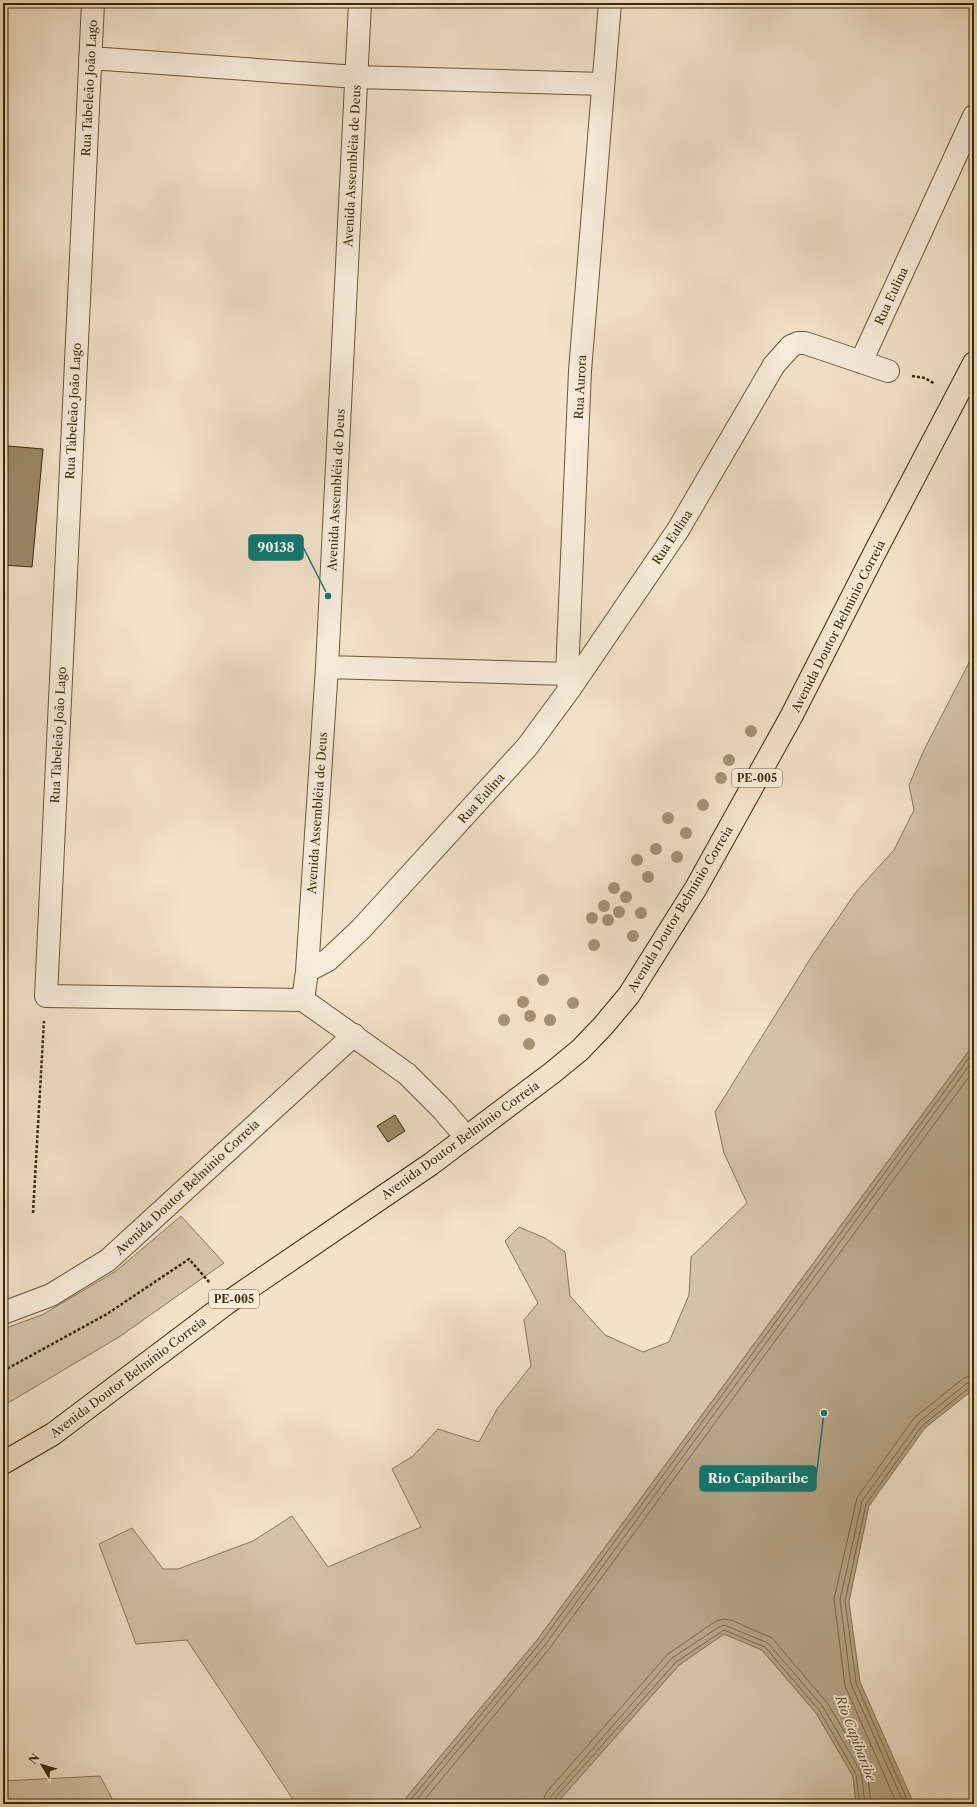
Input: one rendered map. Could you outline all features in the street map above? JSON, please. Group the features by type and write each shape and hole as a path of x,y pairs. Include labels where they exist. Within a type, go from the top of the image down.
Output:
{"main road":[{"name":"Avenida Doutor Belmínio Correia","path":"3,1463 53,1434 227,1304 431,1164 552,1073 580,1050 629,995 658,951 696,888 792,715 974,363"}],"street":[{"name":"Rua Tabeleão João Lago","path":"46,996 92,3"},
{"name":"Avenida Assembléia de Deus","path":"303,1000 307,971 327,667 360,3"},
{"name":"Rua Aurora","path":"568,682 580,371 610,3"},
{"path":"90,58 357,77 603,84"},
{"name":"Rua Eulina","path":"307,971 328,960 361,929 527,747 568,682 678,530 774,365 791,346 798,343 805,343 861,362 974,116"},
{"path":"861,362 888,371"},
{"path":"327,667 568,682"},
{"path":"46,996 303,1000 354,1035 415,1082 442,1109 466,1137"},
{"name":"Avenida Doutor Belminio Correia","path":"3,1314 52,1295 108,1260 354,1035"}],"path":[{"path":"888,371 925,378 957,396"},
{"path":"33,1213 46,996"},
{"path":"3,1371 107,1314 189,1259 227,1304"}],"shaded area":[{"path":"974,653 974,1044 537,1640 401,1804 296,1804 187,1640 136,1644 99,1544 132,1528 163,1569 178,1569 253,1541 292,1516 328,1567 421,1527 392,1469 413,1456 438,1429 479,1442 497,1409 531,1366 524,1320 538,1303 505,1241 519,1227 545,1238 565,1252 570,1296 605,1335 643,1352 669,1342 689,1295 691,1257 747,1203 724,1153 715,1112 812,956 856,892 894,850 914,810 909,785 924,750"},
{"path":"181,1216 224,1263 119,1337 3,1406 3,1329 42,1315 116,1271"},
{"path":"724,1634 762,1650 816,1713 853,1776 856,1804 556,1804 679,1665"},
{"path":"100,1776 115,1804 3,1804 3,1781"}],"water":[{"name":"Rio Capibaribe","path":"974,1044 974,1389 925,1428 869,1506 849,1602 860,1682 914,1804 856,1804 853,1776 816,1713 762,1650 724,1634 679,1665 556,1804 401,1804 537,1640"}],"building":[{"path":"8,446 43,449 32,567 3,565 3,502"},
{"path":"395,1115 405,1131 388,1142 377,1126"}],"place":[{"name":"90138","path":"328,596"},
{"name":"Rio Capibaribe","path":"824,1413"}]}
